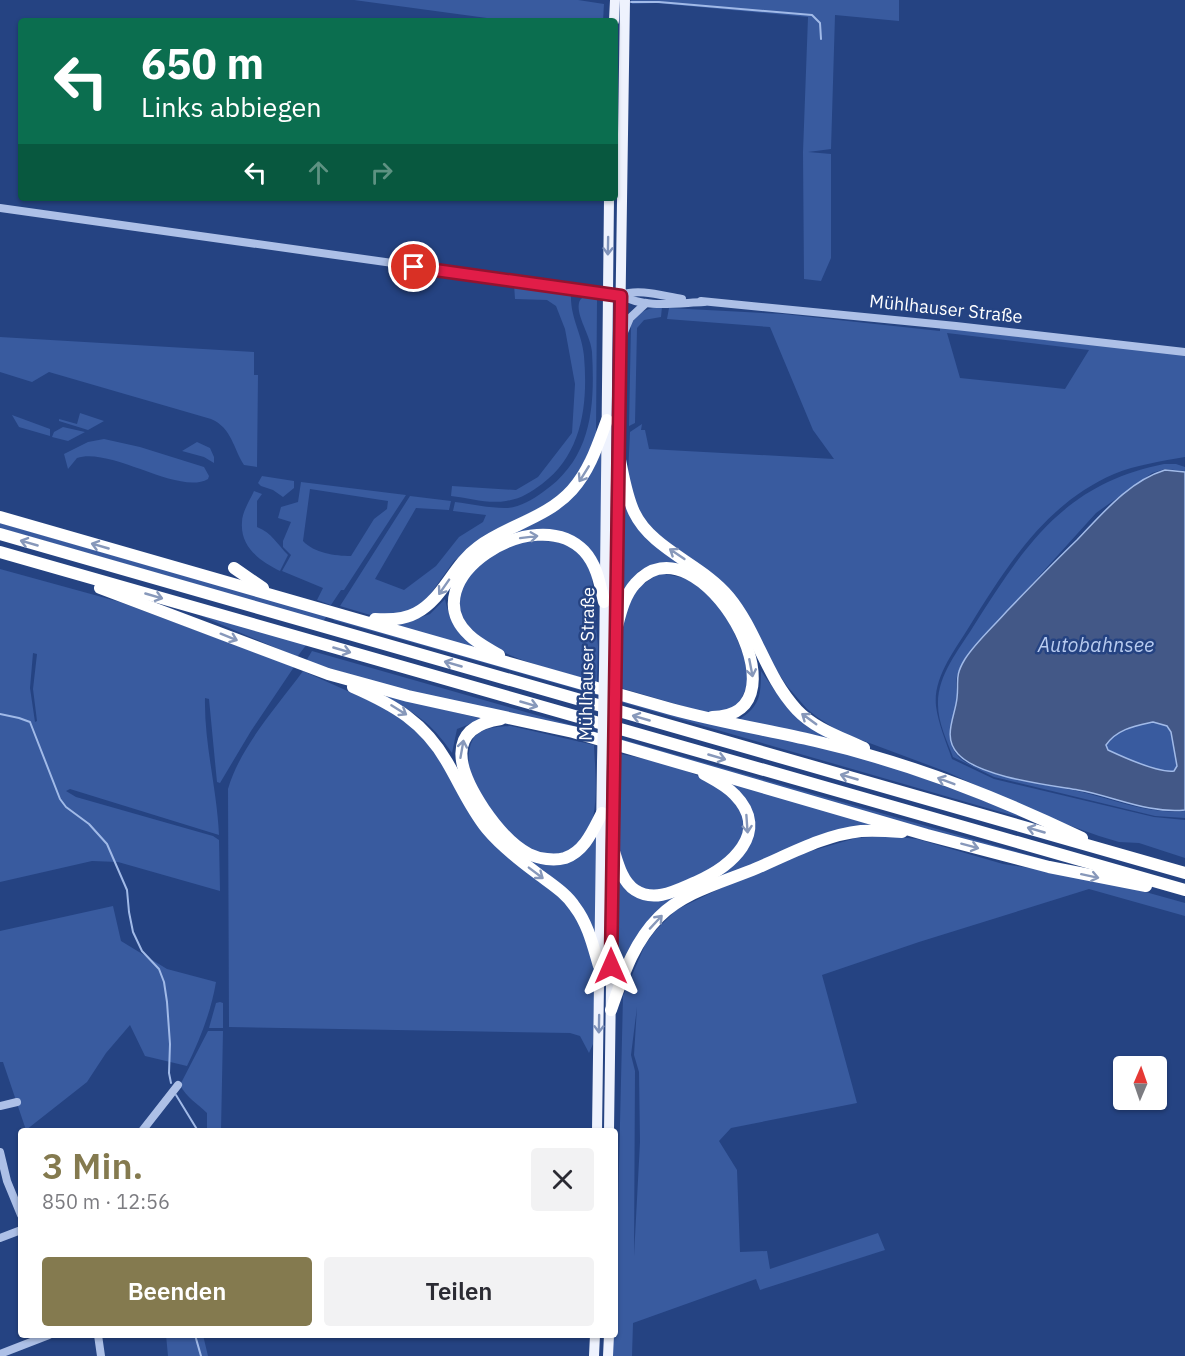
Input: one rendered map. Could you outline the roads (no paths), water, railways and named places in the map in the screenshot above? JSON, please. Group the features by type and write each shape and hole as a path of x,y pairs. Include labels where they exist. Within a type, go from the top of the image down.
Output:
{"highway":[{"path":"348,616 396,620 415,614 426,607 441,592 459,565 476,548 493,537 539,515 567,495 579,482 589,465 607,420"},
{"path":"619,455 630,501 641,524 657,540 705,573 728,596 745,620 777,682 798,711 826,731 901,766"},
{"path":"0,517 692,715 816,741 901,766 1041,818 1113,852"},
{"path":"0,534 1185,873"},
{"path":"522,667 473,639 463,629 458,619 455,604 457,589 464,574 479,558 501,544 519,538 540,535 566,540 579,546 593,563 604,602"},
{"path":"0,552 1182,889"},
{"path":"38,563 328,674 389,704 423,729 448,762 467,800 486,828 504,847 557,888 575,906 586,926 599,966"},
{"path":"234,568 277,596"},
{"path":"616,630 630,591 639,579 658,570 673,569 687,573 705,584 717,597 744,639 752,669 753,686 747,702 732,714 717,717 692,715"},
{"path":"328,674 418,699 573,732 927,835 1049,867 1114,881 1182,889"},
{"path":"514,719 493,720 476,726 467,734 461,749 461,760 468,783 494,823 522,850 531,855 553,860 565,858 584,845 602,813"},
{"path":"612,845 628,884 641,894 653,896 670,893 708,877 740,853 748,833 747,818 742,804 722,785 676,762"},
{"path":"611,1010 628,963 640,941 660,917 682,900 796,850 833,838 861,831 927,835"}],"main road":[{"path":"614,18 615,0"},
{"name":"Mühlhauser Straße","path":"609,1128 625,0"},
{"name":"Mühlhauser Straße","path":"597,1128 609,201"},
{"path":"594,1356 595,1338"},
{"path":"608,1356 609,1338"}],"street":[{"path":"0,208 621,296"},
{"name":"Mühlhauser Straße","path":"621,296 629,292 638,292 704,302 896,320 1185,352"},
{"name":"Mühlhauser Straße","path":"621,296 646,303 704,302"},
{"path":"620,340 630,318 646,303"},
{"path":"144,1128 178,1084"},
{"path":"0,1106 17,1102"},
{"path":"0,1152 4,1182 18,1209"},
{"path":"0,1238 18,1231"},
{"path":"0,1354 41,1338"},
{"path":"98,1338 101,1356"}],"water":[{"name":"Autobahnsee","path":"1165,470 1185,472 1185,810 1172,811 1145,807 1091,793 1015,779 981,769 968,762 953,747 950,734 957,698 958,675 965,659 1007,611 1106,509 1128,490","holes":["1153,722 1167,726 1171,732 1177,766 1174,771 1159,770 1141,764 1108,750 1106,745 1115,735 1133,727"]}],"waterway":[{"path":"631,2 659,2 812,15 820,23 821,39"},
{"path":"0,714 30,722 60,799 66,807 89,824 107,844 127,890 133,932 142,951 159,969 164,982 171,1083"},
{"path":"176,1095 196,1128"},
{"path":"196,1338 201,1356"}]}
